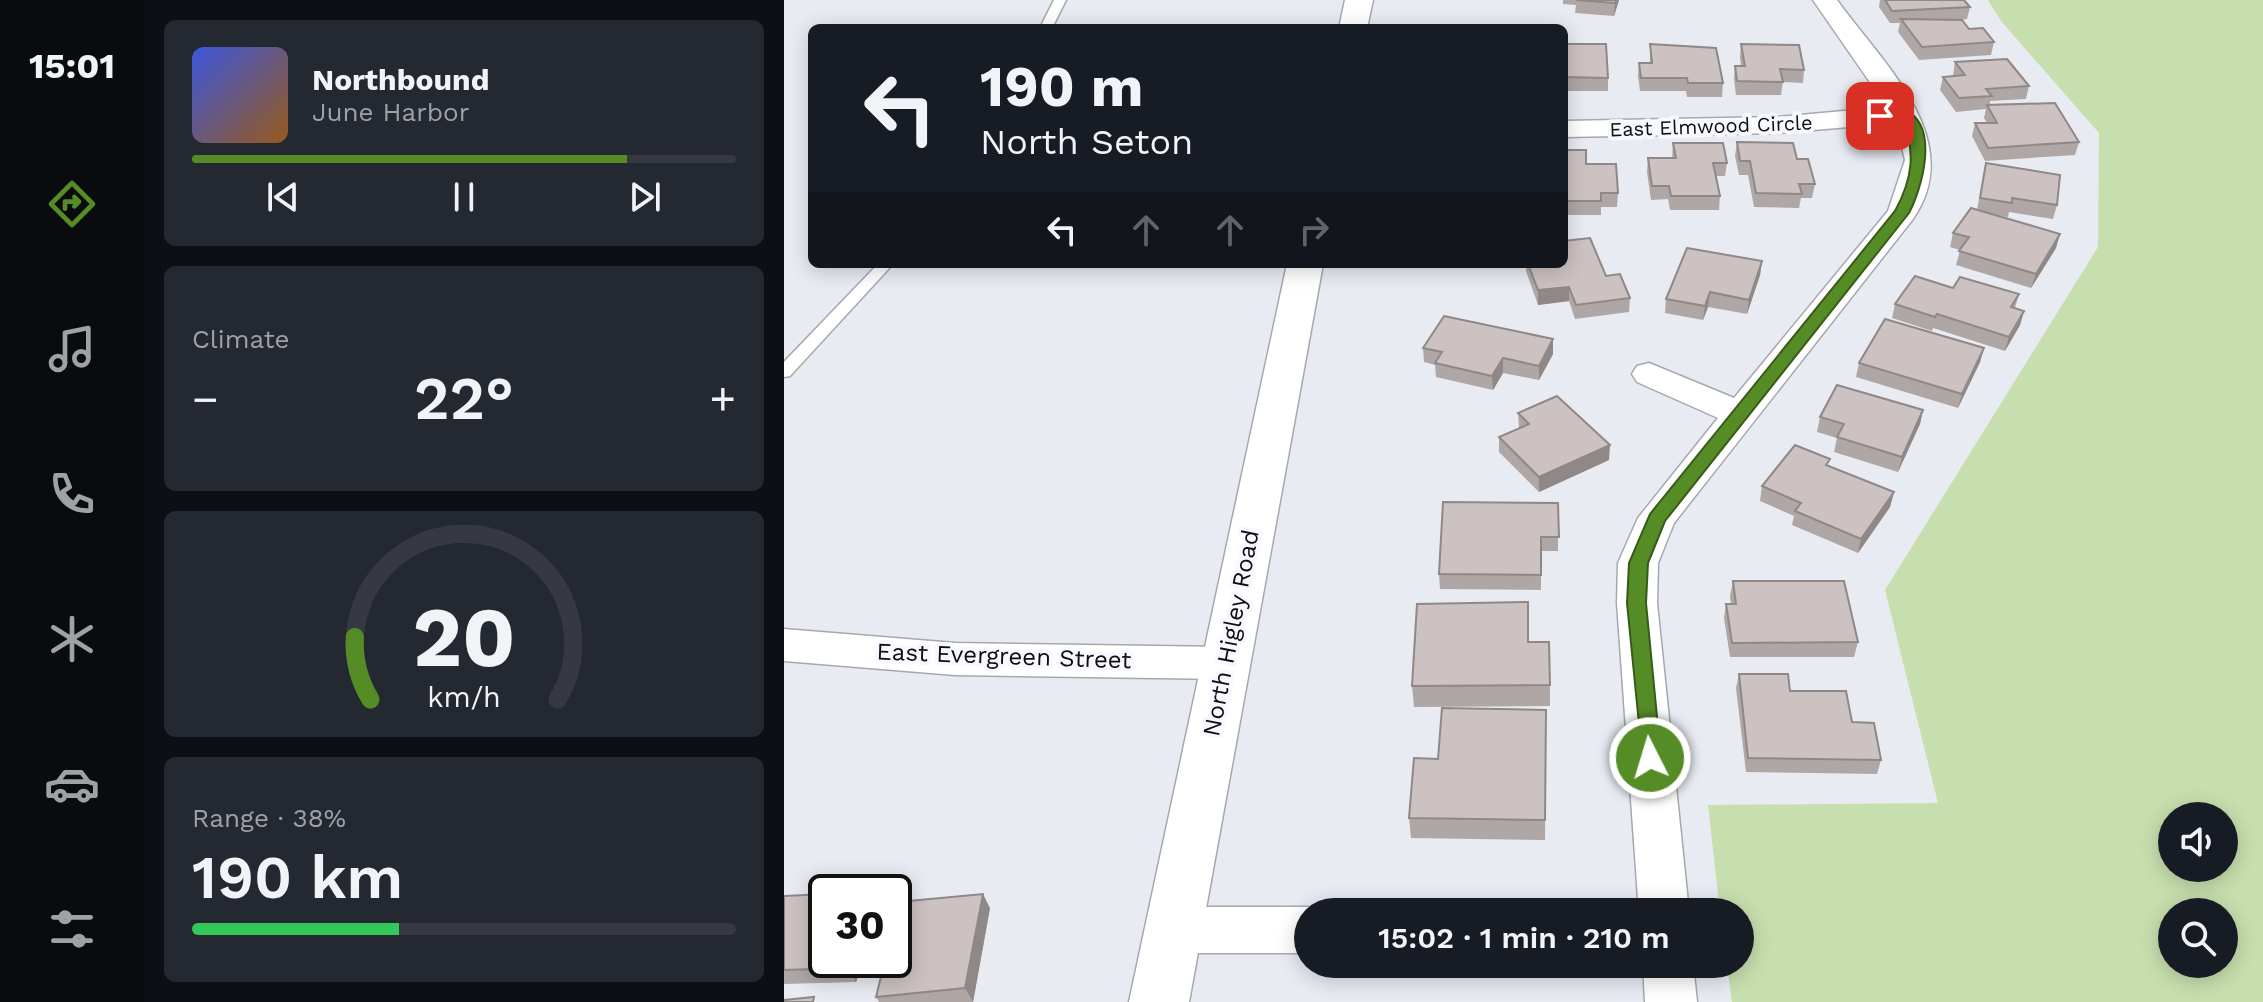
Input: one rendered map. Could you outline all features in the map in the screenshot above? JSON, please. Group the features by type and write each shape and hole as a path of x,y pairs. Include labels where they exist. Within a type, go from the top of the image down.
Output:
{"main road":[{"path":"1354,24 1359,0"},
{"name":"North Higley Road","path":"1159,1002 1304,268"}],"street":[{"path":"1663,898 1637,603 1638,563 1657,518 1902,213 1912,193 1920,159 1917,137 1905,114 1825,0"},
{"name":"East Elmwood Circle","path":"1568,129 1778,125 1905,114"},
{"path":"1649,374 1739,414"},
{"name":"East Evergreen Street","path":"784,645 955,659 1225,663"},
{"path":"1173,930 1294,930"},
{"path":"1669,978 1671,1002"}],"lane":[{"path":"1048,24 1060,0"},
{"path":"784,372 882,268"}],"green space":[{"path":"1988,0 2263,0 2263,1002 1732,1002 1729,978 1754,978 1754,898 1718,898 1708,805 1938,803 1885,590 2098,247 2099,133 2001,21"}],"building":[{"path":"1576,0 1616,0 1615,3"},
{"path":"1885,0 1964,0 1970,7 1892,11"},
{"path":"1901,19 1962,20 1969,29 1983,28 1994,42 1922,47"},
{"path":"1568,44 1606,44 1608,78 1568,77"},
{"path":"1650,44 1716,48 1723,83 1688,83 1687,78 1641,78 1639,63 1652,63"},
{"path":"1741,44 1799,45 1804,70 1780,69 1783,82 1737,81 1735,66 1745,66"},
{"path":"2007,59 2029,86 1986,89 1992,96 1959,98 1943,77 1965,75 1955,62"},
{"path":"2055,103 2079,142 1988,148 1975,123 1997,123 1987,105"},
{"path":"1737,142 1793,143 1797,159 1808,159 1815,184 1799,184 1802,194 1756,193 1750,161 1740,161"},
{"path":"1673,143 1723,143 1727,163 1713,163 1720,196 1671,196 1669,186 1652,186 1648,158 1676,158"},
{"path":"1568,150 1586,150 1586,164 1616,164 1618,193 1601,193 1601,201 1568,201"},
{"path":"1986,163 2060,175 2057,205 2012,198 2012,203 1980,198"},
{"path":"1971,208 2060,234 2036,274 1959,251 1969,237 1953,233"},
{"path":"1590,238 1606,276 1620,274 1630,298 1576,305 1569,287 1538,290 1530,268 1568,268 1568,241"},
{"path":"1687,248 1762,261 1749,300 1710,292 1705,306 1666,299"},
{"path":"1915,276 1953,288 1960,277 2019,294 2011,307 2024,311 2009,337 1895,304"},
{"path":"1444,316 1553,339 1539,366 1503,358 1492,376 1435,363 1442,352 1423,348"},
{"path":"1885,319 1984,348 1962,394 1859,363"},
{"path":"1837,385 1923,410 1902,457 1837,437 1844,424 1820,417"},
{"path":"1557,396 1610,445 1539,477 1499,437 1529,424 1518,413"},
{"path":"1795,445 1830,459 1826,465 1894,492 1861,539 1795,511 1801,503 1762,486"},
{"path":"1443,502 1558,503 1559,537 1541,537 1541,575 1439,574"},
{"path":"1733,581 1844,581 1858,642 1732,643 1726,604 1736,604"},
{"path":"1528,602 1528,642 1549,642 1550,685 1412,686 1417,604"},
{"path":"1739,674 1788,674 1790,691 1846,691 1852,722 1874,723 1881,760 1748,758"},
{"path":"1442,708 1546,710 1545,820 1409,818 1414,758 1438,759"},
{"path":"983,894 965,988 876,997 881,978 912,978 912,901"},
{"path":"808,895 808,969 784,970 784,896"},
{"path":"814,997 813,1002 784,1002 784,1000"}],"route":[{"path":"1650,758 1637,603 1638,563 1657,518 1902,213 1912,193 1920,159 1917,137 1905,114 1880,116"}]}
